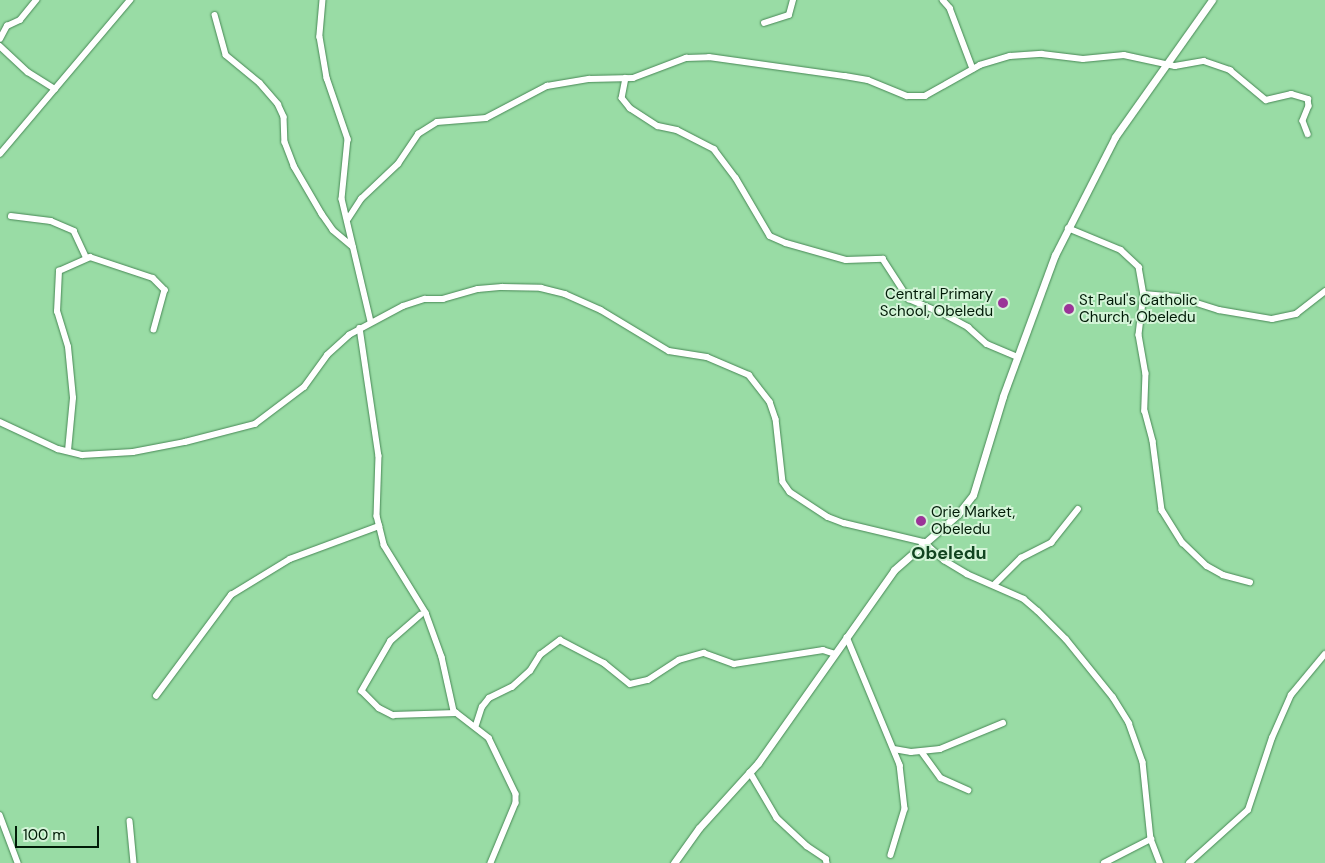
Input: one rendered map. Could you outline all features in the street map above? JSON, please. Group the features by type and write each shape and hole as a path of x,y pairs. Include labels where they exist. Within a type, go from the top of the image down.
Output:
{"main road":[{"path":"674,863 699,828 750,772 894,570 973,496 1017,357 1055,255 1068,228 1115,137 1164,65 1212,0"}],"street":[{"path":"0,39 7,26 20,20 36,0"},
{"path":"0,154 130,0"},
{"path":"323,0 320,37 327,78 348,139 342,199 371,322"},
{"path":"764,23 789,15 793,0"},
{"path":"943,0 950,8 973,69"},
{"path":"216,15 226,56 260,83 278,104 284,117 285,142 294,166 328,222 353,247"},
{"path":"0,46 28,72 55,89"},
{"path":"348,220 361,199 398,164 410,143 427,127 437,122 486,118 498,114 518,99 547,86 626,78 645,74 671,61 709,57 868,80 906,96 924,96 973,69 1010,56 1042,54 1083,59 1124,55 1164,65 1184,66 1197,60 1213,62 1230,70 1258,97 1266,100 1291,94 1303,96 1310,101 1303,121 1308,134"},
{"path":"626,78 622,98 630,108 658,126 677,130 714,149 736,178 770,236 786,243 846,260 883,258 909,299 942,313 968,327 987,344 1017,357"},
{"path":"11,216 51,221 74,231 86,257"},
{"path":"1068,228 1131,256 1139,267 1144,294 1139,335 1146,373 1145,411 1153,440 1162,510 1183,542 1207,566 1223,575 1250,582"},
{"path":"68,451 73,398 68,347 57,312 58,276 61,267 86,257 141,271 162,284 164,296 154,330"},
{"path":"0,422 68,451 110,455 142,450 255,424 290,400 304,387 327,355 360,328 418,300 443,299 478,288 520,287 565,294 601,310 669,351 708,358 749,375 770,402 776,419 782,482 790,492 836,520 924,542 944,560 1024,599 1066,639 1113,697 1129,722 1143,762 1151,839 1160,863"},
{"path":"1144,294 1178,297 1219,310 1272,319 1296,314 1325,291"},
{"path":"360,328 379,456 379,526 384,545 395,567 426,613 442,656 456,713"},
{"path":"994,585 1021,558 1051,543 1078,509"},
{"path":"156,696 231,595 290,559 379,526"},
{"path":"421,615 391,641 362,691 379,708 393,715 456,713 476,725 492,743 500,768 516,794 516,803 490,863"},
{"path":"847,637 900,765 905,809 891,855"},
{"path":"476,725 482,707 489,698 512,688 530,671 540,655 560,640 604,663 630,684 648,680 679,660 704,653 734,664 823,650 835,654"},
{"path":"1189,863 1248,810 1264,758 1291,695 1325,654"},
{"path":"894,749 922,752 940,749 1003,724"},
{"path":"922,752 936,774 968,790"},
{"path":"750,772 777,818 806,846 826,859 827,863"},
{"path":"0,815 18,863"},
{"path":"130,821 134,863"},
{"path":"1104,863 1151,839"}],"place":[{"name":"Central Primary School, Obeledu","path":"1003,303"},
{"name":"St Paul's Catholic Church, Obeledu","path":"1069,309"},
{"name":"Orie Market, Obeledu","path":"921,521"}],"district":[{"name":"Obeledu","path":"949,553"}]}
